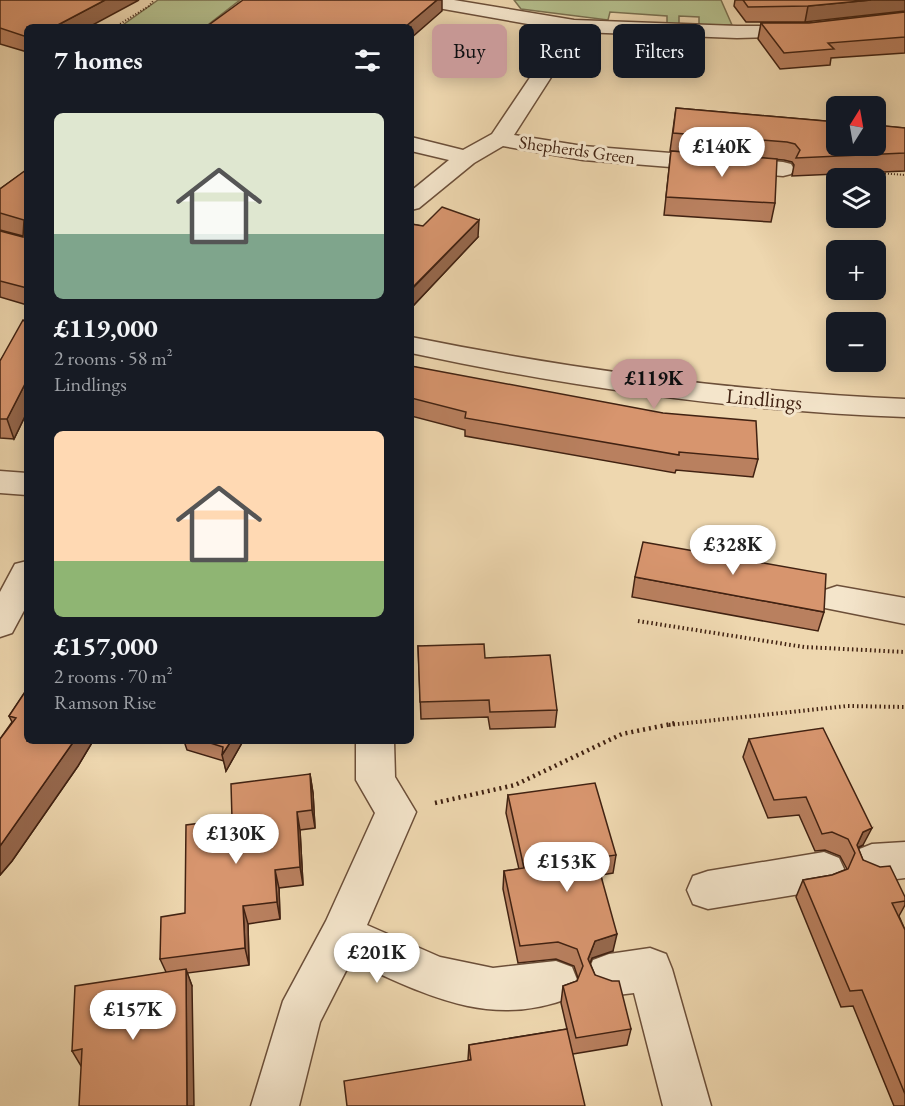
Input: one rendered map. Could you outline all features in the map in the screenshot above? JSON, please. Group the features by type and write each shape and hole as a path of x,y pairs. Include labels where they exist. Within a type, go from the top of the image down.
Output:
{"street":[{"path":"421,0 495,5 566,24"},
{"path":"601,27 737,32 826,28"},
{"path":"414,201 466,158 500,139 540,78"},
{"name":"Shepherds Green","path":"500,139 583,153 783,169"},
{"path":"414,145 466,158"},
{"name":"Lindlings","path":"414,346 616,382 730,396 862,407 905,408"},
{"path":"0,482 24,484"},
{"path":"0,624 24,579"},
{"path":"837,599 905,611"},
{"path":"275,1106 299,1017 341,934 396,812 376,780 375,744"},
{"path":"708,890 824,871"},
{"path":"341,934 438,978 493,990 556,982"},
{"path":"609,975 650,969 687,1106"}],"path":[{"path":"120,24 149,6 154,0"},
{"path":"226,14 243,0"},
{"path":"886,174 905,175"},
{"path":"638,621 804,647 905,652"},
{"path":"396,812 515,785 622,734 687,720 847,706 905,707"}],"green space":[{"path":"158,0 240,0 209,24 124,24"},
{"path":"514,0 721,0 732,25 699,24 699,17 679,16 679,24 667,24 667,16 610,12 608,20 521,9"}],"building":[{"path":"0,0 105,0 60,24 24,24 24,36 0,28"},
{"path":"243,0 437,0 409,24 210,24"},
{"path":"743,0 871,0 808,6 748,7"},
{"path":"905,12 905,37 828,43 834,49 784,53 761,23 809,23"},
{"path":"676,108 826,121 826,156 840,156 796,158 800,150 795,144 787,142 673,133"},
{"path":"886,126 905,128 905,153 886,154"},
{"path":"671,151 777,159 775,203 666,197"},
{"path":"24,171 24,220 0,213 0,189"},
{"path":"442,207 479,220 414,286 414,224 423,226"},
{"path":"24,220 24,287 0,281 0,231 23,237"},
{"path":"24,320 24,386 7,419 0,419 0,361"},
{"path":"414,367 663,413 756,421 758,459 679,452 679,455 465,418 466,412 414,399"},
{"path":"643,542 826,574 824,612 635,577"},
{"path":"484,644 485,658 550,655 557,710 490,712 489,700 420,702 418,646"},
{"path":"24,694 24,744 72,744 0,846 0,739 16,718 9,716"},
{"path":"823,728 872,828 863,832 857,845 863,860 880,867 890,866 905,897 905,901 892,903 905,930 905,1094 862,990 850,991 803,880 832,875 848,869 855,853 848,839 832,832 822,834 806,797 774,800 749,739"},
{"path":"214,744 229,744 222,755 223,747"},
{"path":"310,774 312,810 297,812 300,867 275,870 277,902 243,906 245,948 160,959 161,917 185,913 186,825 232,819 231,784"},
{"path":"595,783 616,855 596,858 617,934 595,941 588,959 595,975 619,981 631,1029 576,1038 563,986 577,981 583,966 577,949 558,942 520,946 504,871 524,868 508,795"},
{"path":"186,969 187,1106 79,1106 82,1049 72,1051 75,986"},
{"path":"567,1029 585,1106 347,1106 344,1081 471,1060 469,1045"}]}
